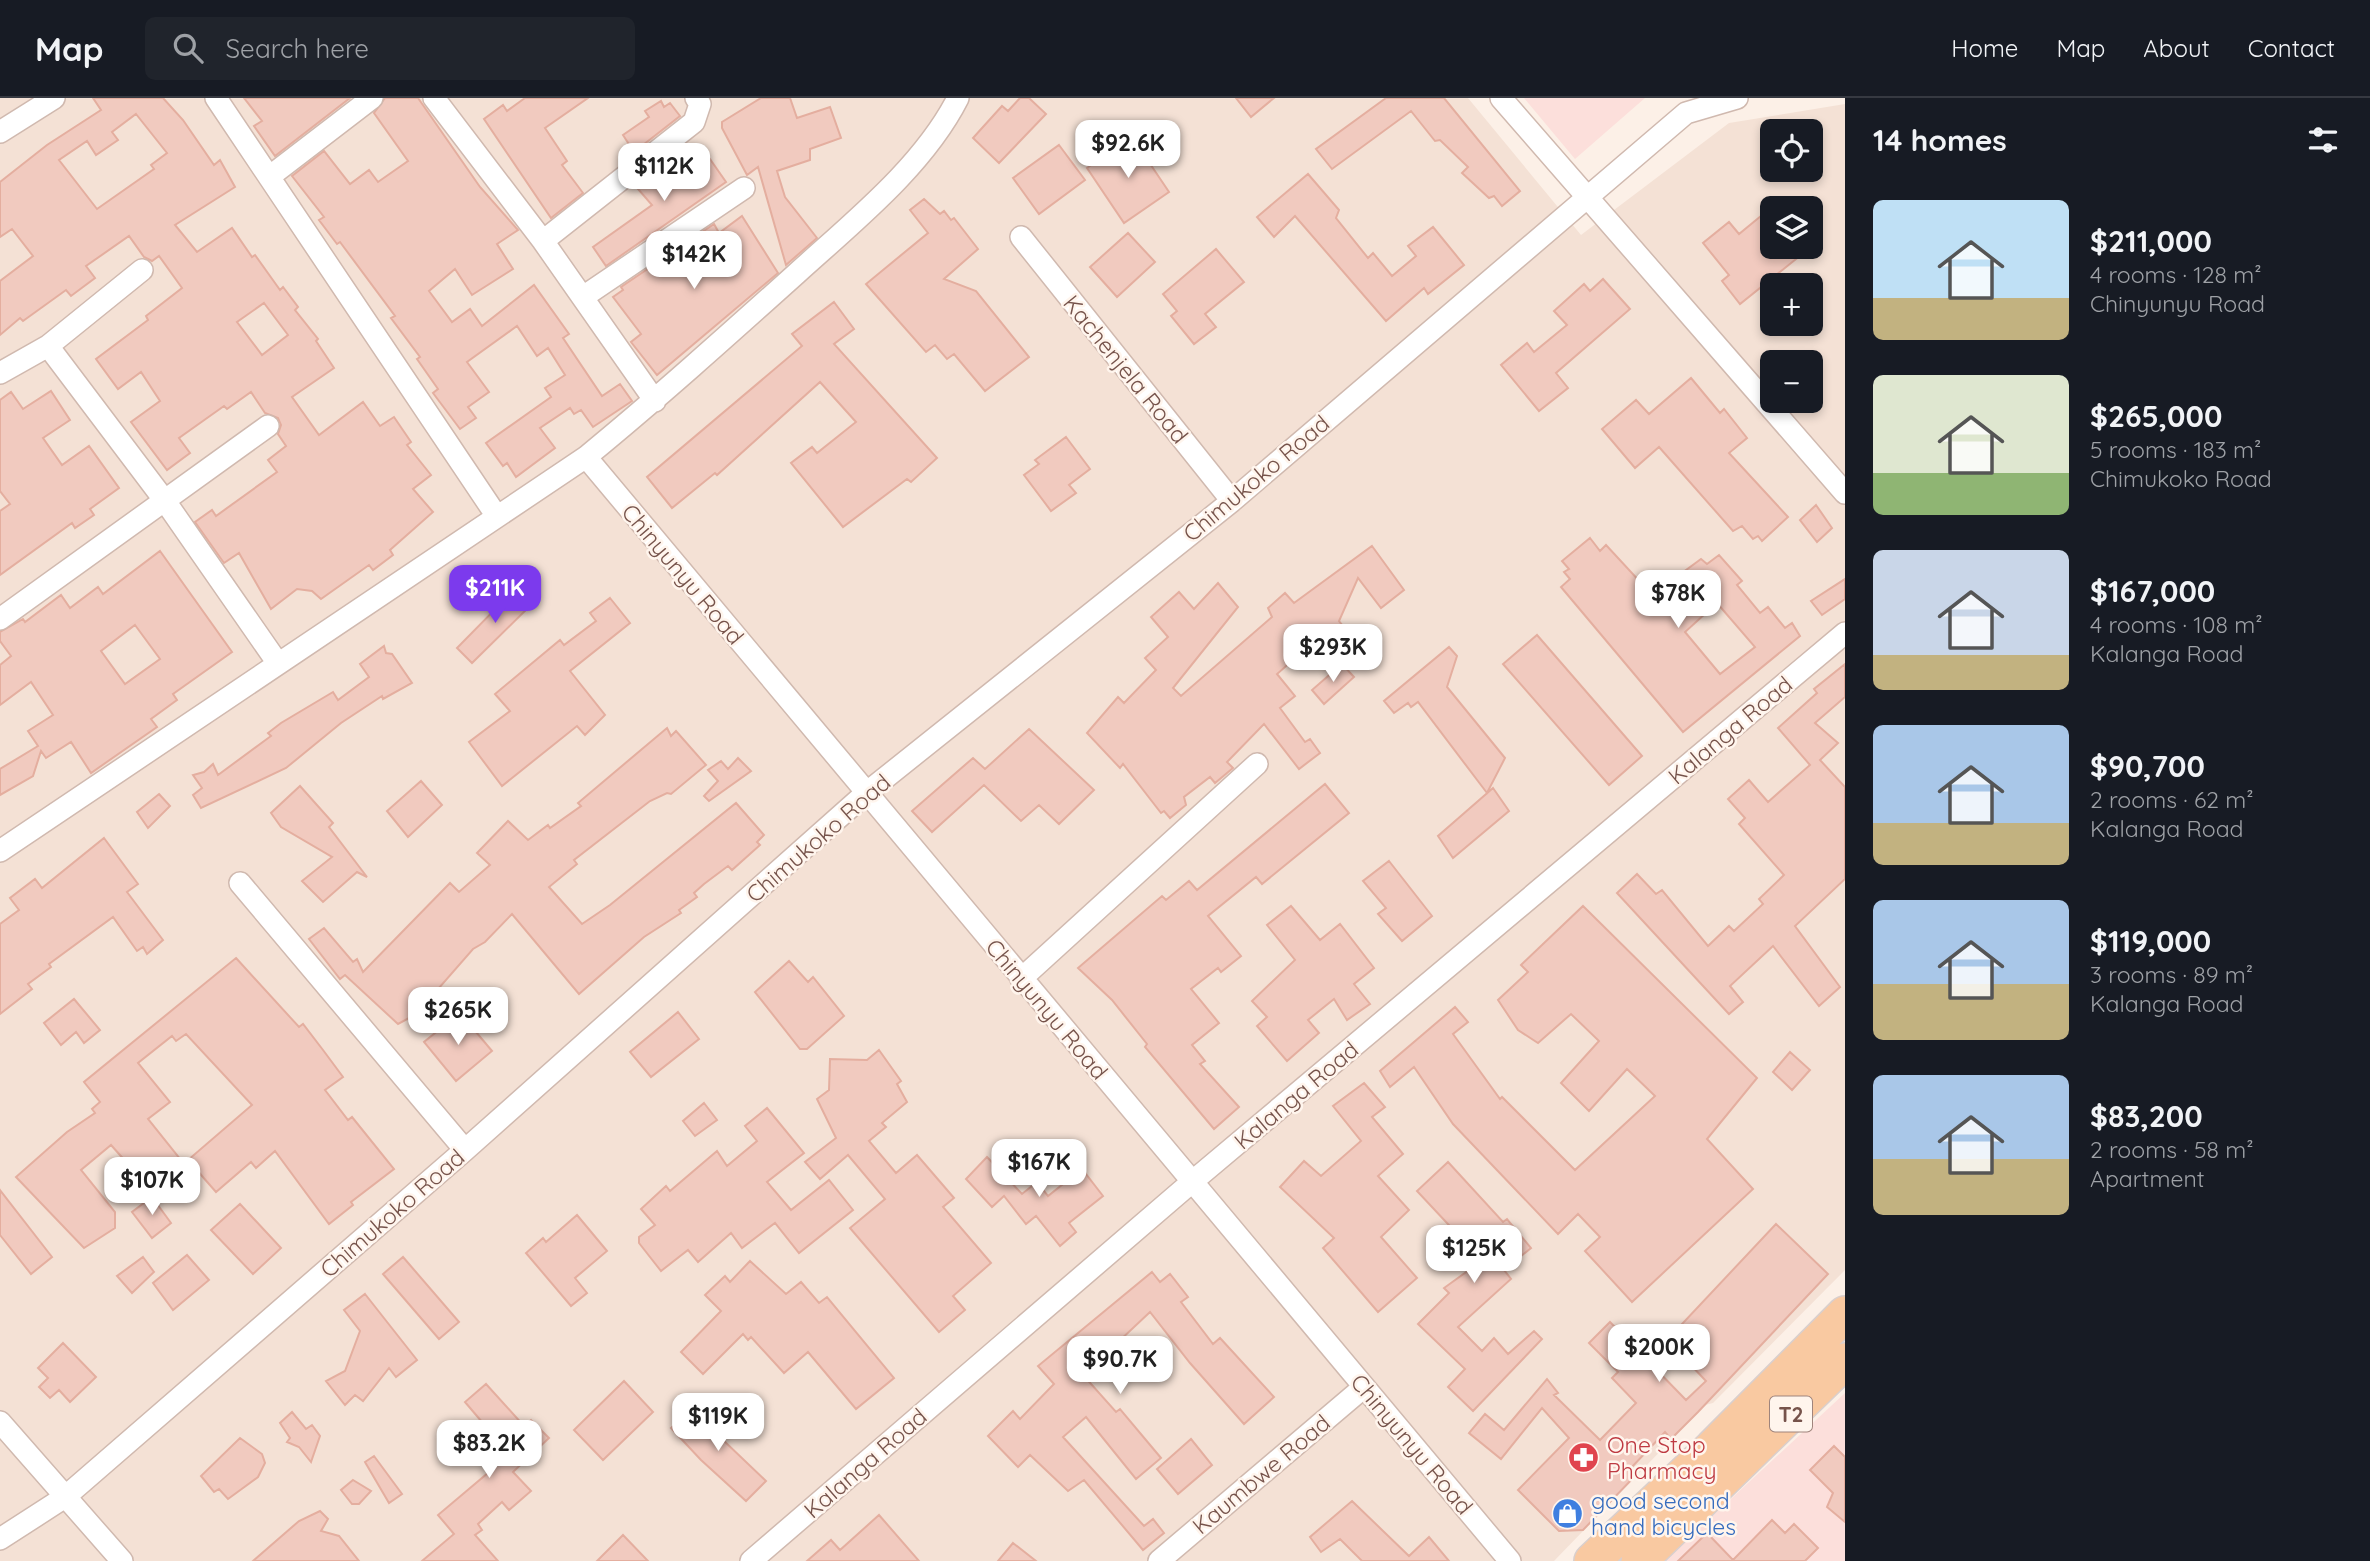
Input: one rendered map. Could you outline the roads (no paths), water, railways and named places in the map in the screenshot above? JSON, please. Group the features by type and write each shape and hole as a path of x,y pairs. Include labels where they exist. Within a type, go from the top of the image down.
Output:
{"main road":[{"name":"T2","path":"1592,1561 1712,1448 1845,1314"},
{"name":"T2","path":"1639,1561 1845,1361"}],"street":[{"path":"0,132 54,98"},
{"path":"216,98 496,515"},
{"path":"269,177 372,98"},
{"path":"434,98 543,241 655,401"},
{"path":"543,241 694,122 700,104 696,98"},
{"path":"0,851 586,457 655,401 882,197 947,119 958,98"},
{"path":"1502,98 1845,493"},
{"name":"Chimukoko Road","path":"0,1539 65,1497 465,1150 865,794 1231,501 1686,113 1737,98"},
{"path":"583,297 744,188"},
{"name":"Kachenjela Road","path":"1021,237 1231,501"},
{"path":"0,373 48,346 142,270"},
{"path":"48,346 165,501 278,662"},
{"path":"0,619 268,426"},
{"name":"Chinyunyu Road","path":"586,457 865,794 1510,1561"},
{"name":"Kalanga Road","path":"751,1561 1193,1181 1845,633"},
{"path":"1021,979 1257,764"},
{"path":"240,883 465,1150"},
{"name":"Kaumbwe Road","path":"1158,1561 1364,1387"},
{"path":"0,1422 121,1561"}],"place":[{"name":"One Stop Pharmacy","path":"1584,1457"},
{"name":"good second hand bicycles","path":"1568,1513"}]}
